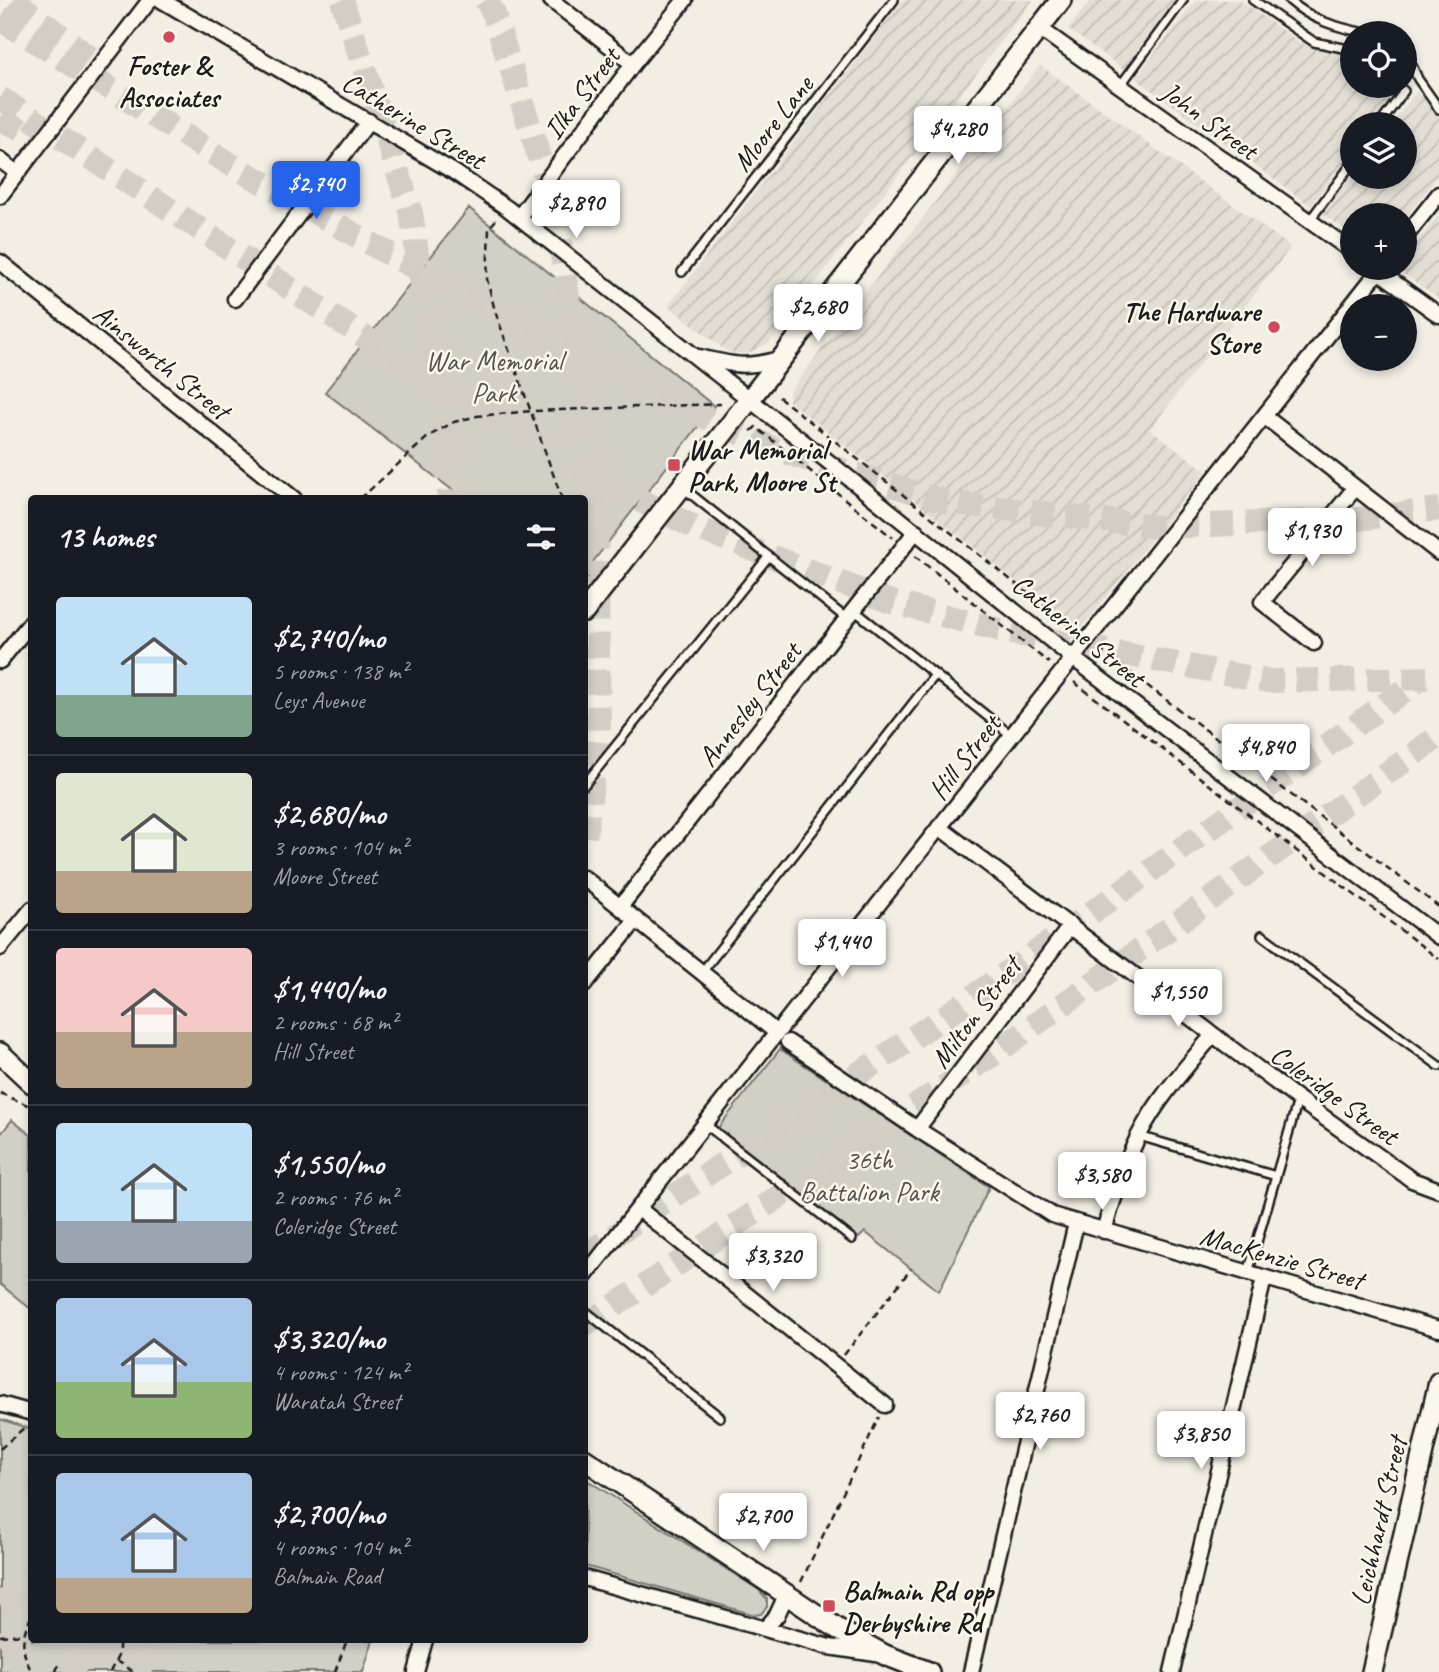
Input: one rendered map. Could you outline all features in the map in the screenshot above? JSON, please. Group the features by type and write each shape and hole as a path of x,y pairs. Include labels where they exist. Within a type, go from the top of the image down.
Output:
{"main road":[{"path":"588,607 1061,0"},
{"path":"0,1053 28,1079"},
{"name":"Leichhardt Street","path":"1372,1672 1439,1382"},
{"path":"588,1461 794,1587 841,1631 885,1655 929,1672"}],"street":[{"path":"0,195 150,0"},
{"name":"Catherine Street","path":"161,0 464,178 519,217 1073,658 1439,937"},
{"path":"551,0 633,64"},
{"name":"Ilka Street","path":"519,217 633,64 685,0"},
{"name":"John Street","path":"1040,28 1340,243"},
{"path":"235,299 369,121"},
{"path":"0,160 17,173"},
{"path":"1417,222 1439,194"},
{"name":"Ainsworth Street","path":"0,262 289,495"},
{"name":"Hill Street","path":"588,1272 705,1124 783,1038 939,827 1369,280"},
{"path":"1393,280 1439,315"},
{"name":"Catherine Street","path":"694,355 740,366 762,364 782,358"},
{"path":"1264,416 1439,553"},
{"path":"1314,643 1262,602 1355,488"},
{"name":"Annesley Street","path":"620,907 916,531"},
{"path":"0,662 28,626"},
{"name":"Coleridge Street","path":"939,827 1298,1099 1412,1180 1439,1190"},
{"name":"MacKenzie Street","path":"588,881 783,1038 917,1129 1052,1214 1439,1329"},
{"path":"0,948 28,914"},
{"path":"588,980 636,920"},
{"name":"Milton Street","path":"917,1129 1071,925"},
{"path":"1104,1231 1112,1203 1139,1136 1175,1080 1213,1035"},
{"path":"639,1209 885,1405"},
{"path":"971,1672 1076,1223"},
{"path":"1172,1672 1264,1278"},
{"path":"0,1404 28,1417"},
{"path":"588,1579 830,1647 885,1655"},
{"path":"765,1629 794,1587"},
{"path":"416,1672 424,1643"}],"lane":[{"name":"Moore Lane","path":"682,272 894,0"},
{"path":"1120,86 1182,0"},
{"path":"1253,0 1314,42 1340,47"},
{"path":"1289,0 1302,12 1340,27"},
{"path":"1417,77 1436,98 1439,109"},
{"path":"1310,221 1340,180"},
{"path":"681,487 769,556 935,675 1012,736"},
{"path":"588,780 769,556"},
{"path":"701,972 935,675"},
{"path":"1262,935 1439,1066"},
{"path":"1248,1273 1298,1099"},
{"path":"705,1124 852,1239"},
{"path":"1139,1136 1276,1176"},
{"path":"588,1313 720,1417"}],"path":[{"path":"496,220 489,228 487,279 495,311 561,495"},
{"name":"Catherine Street","path":"779,397 1087,640 1439,907"},
{"path":"364,495 415,446 446,426 477,415 721,404"},
{"path":"751,430 756,428 1062,673 1439,959"},
{"path":"0,1093 28,1105"},
{"path":"836,1366 911,1269"},
{"path":"794,1587 885,1405"},
{"path":"0,1449 28,1420"},
{"path":"28,1625 24,1634 24,1654 32,1672"},
{"path":"0,1636 24,1634"},
{"path":"110,1672 116,1661 119,1643"},
{"path":"335,1672 346,1643"},
{"path":"56,1672 59,1661"},
{"path":"116,1661 134,1672"}],"shaded area":[{"path":"903,0 1033,0 769,343 746,354 728,352 668,306"},
{"path":"1091,0 1178,0 1123,69 1068,29"},
{"path":"1196,0 1240,0 1300,43 1340,50 1340,98 1393,98 1382,112 1340,112 1340,167 1311,206 1135,78"},
{"path":"1040,65 1291,247 1150,429 1206,471 1079,631 789,401 789,392"},
{"path":"1417,91 1439,115 1439,175 1417,203 1340,203 1340,226 1322,213 1341,189 1417,189 1417,112 1400,112 1411,98 1417,98"},
{"path":"1439,214 1439,299 1412,280 1417,280 1417,242"}],"green space":[{"name":"War Memorial Park","path":"469,208 714,406 588,568 588,495 459,495 325,392"},
{"name":"36th Battalion Park","path":"780,1049 989,1187 939,1291 865,1232 859,1238 718,1128"},
{"path":"12,1120 28,1133 28,1307 0,1284 0,1135"},
{"path":"0,1419 28,1428 28,1643 372,1643 363,1672 0,1672"},
{"path":"588,1481 759,1590 767,1599 767,1607 761,1614 755,1615 588,1567"}],"tunnel":[{"path":"13,0 93,60"},
{"path":"342,0 411,213 446,445 449,495"},
{"path":"486,0 494,14 556,210 596,507 599,732 588,814"},
{"path":"0,19 230,164 380,249 613,375 777,450 947,502 1159,527 1358,519 1439,509"},
{"path":"0,98 413,369 609,485 694,527 891,602 1012,633 1268,681 1439,678"},
{"path":"0,119 34,137"},
{"path":"588,1253 953,1011 1422,678"},
{"path":"588,1323 991,1056 1439,736"},
{"path":"0,1605 28,1582"},
{"path":"0,1645 28,1627"},
{"path":"64,1672 108,1643"},
{"path":"134,1672 166,1643"}],"place":[{"name":"Foster & Associates","path":"169,37"},
{"name":"The Hardware Store","path":"1274,327"},
{"name":"War Memorial Park, Moore St","path":"674,465"},
{"name":"Balmain Rd opp Derbyshire Rd","path":"829,1606"}]}
